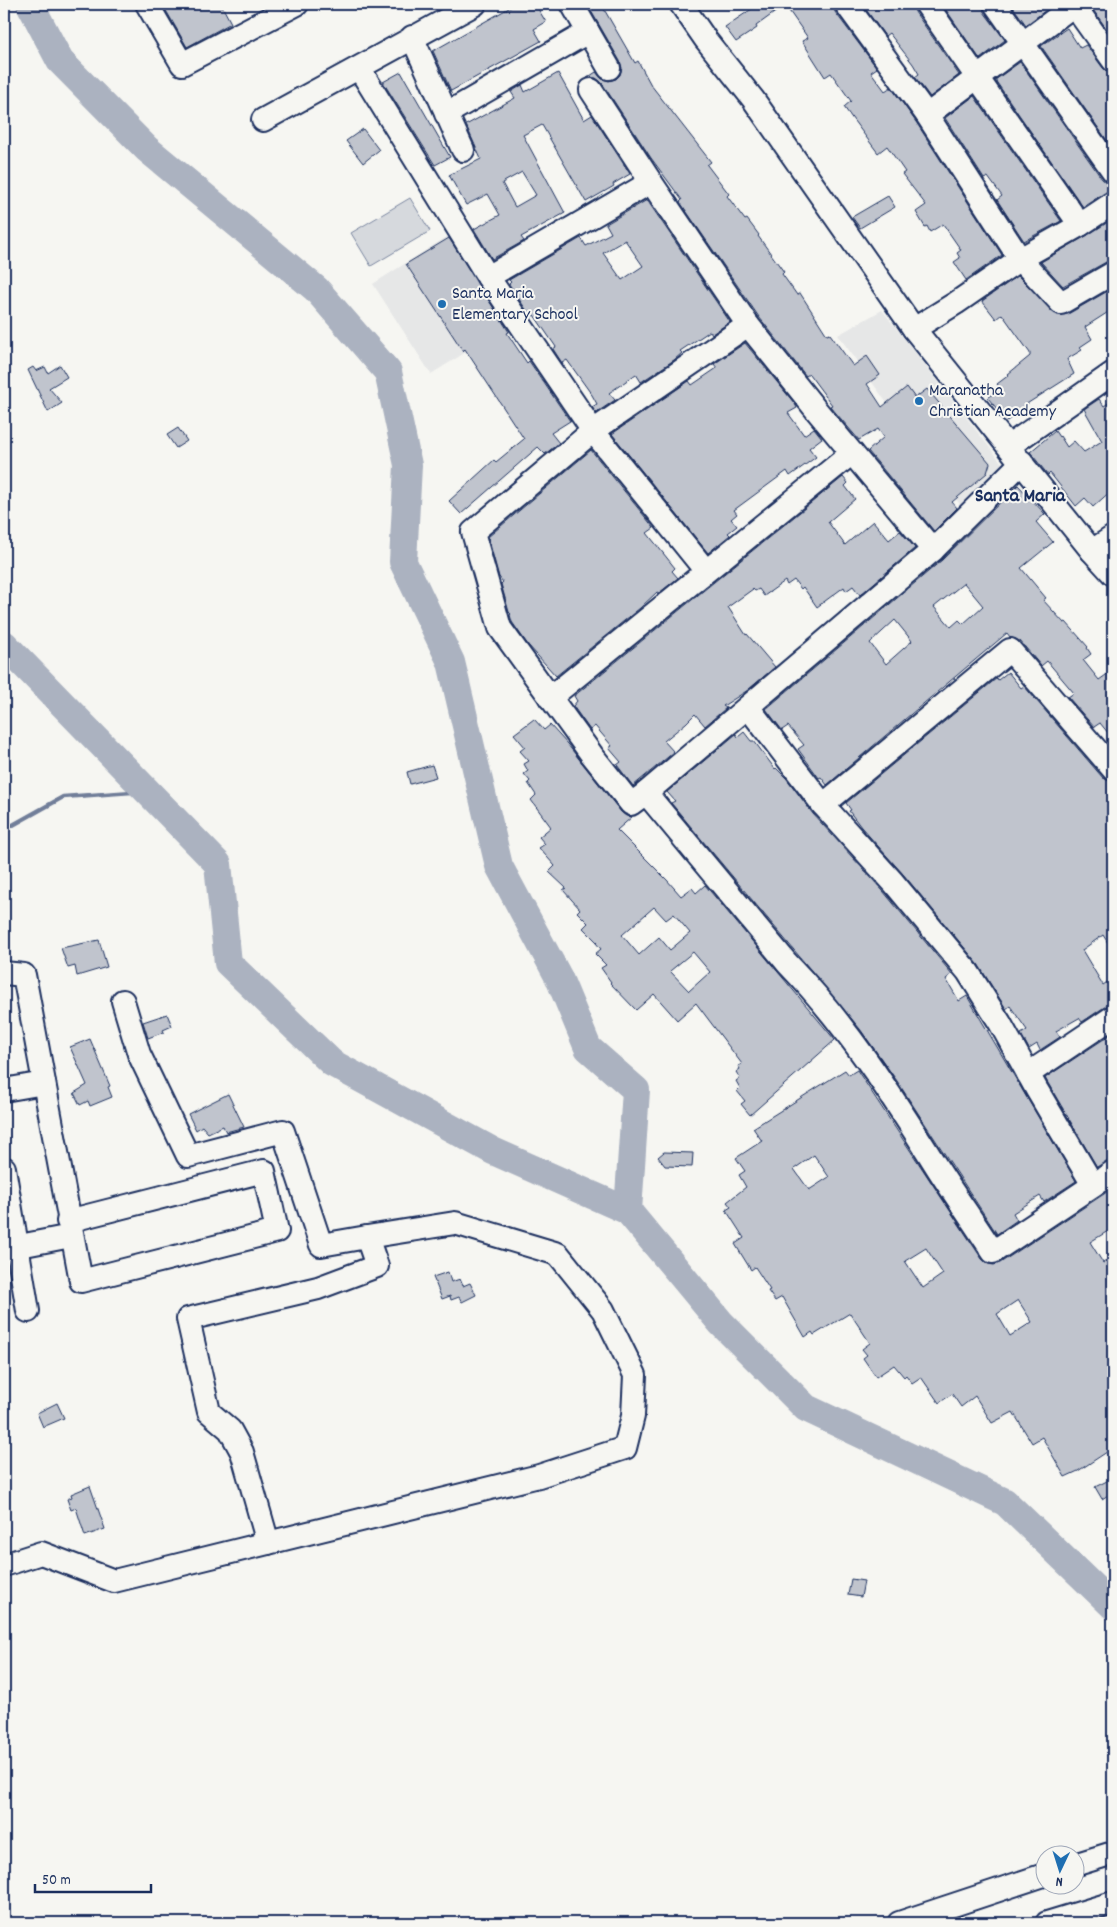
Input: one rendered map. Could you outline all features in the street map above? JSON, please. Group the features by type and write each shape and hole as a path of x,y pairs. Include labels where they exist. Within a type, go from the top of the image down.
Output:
{"street":[{"path":"148,4 182,64 297,4"},
{"path":"263,120 475,4"},
{"path":"572,4 609,68"},
{"path":"681,4 706,40 753,99 914,329 1092,551 1113,574"},
{"path":"846,4 927,115 1020,259 1061,303 1113,273"},
{"path":"926,4 1080,225"},
{"path":"995,4 1113,171"},
{"path":"927,115 1023,44 1073,4 1110,49"},
{"path":"446,114 588,32"},
{"path":"412,37 463,150"},
{"path":"360,68 488,277 592,431 706,571"},
{"path":"592,90 651,182 748,324 933,550"},
{"path":"488,277 651,182"},
{"path":"914,329 1020,259 1080,225 1113,203"},
{"path":"748,324 592,431 473,532 500,628 630,804 646,793 933,550 1016,454 1113,373"},
{"path":"550,698 852,453"},
{"path":"1092,551 1113,537"},
{"path":"823,805 1010,650 1113,770"},
{"path":"748,707 823,805 893,882 968,972 1000,1023 1093,1185"},
{"path":"646,793 787,964 811,988 851,1038 899,1106 993,1252 1113,1172"},
{"path":"4,973 24,974 70,1229 80,1281 277,1231 264,1171 70,1229 10,1248"},
{"path":"4,1565 41,1553 114,1581 539,1476 626,1448 633,1416 635,1375 603,1310 558,1254 455,1223 321,1245 283,1131 188,1156 139,1054 124,1001"},
{"path":"1028,1074 1113,1017"},
{"path":"4,1090 44,1083"},
{"path":"4,1168 10,1248 28,1311"},
{"path":"268,1543 242,1452 230,1430 209,1412 188,1319 318,1288 377,1266 367,1237"},
{"path":"1084,1862 1113,1852"},
{"path":"899,1923 1034,1878"},
{"path":"1047,1923 1113,1903"}],"shaded area":[{"path":"410,198 430,231 371,266 351,233"},
{"name":"Santa Maria Elementary School","path":"453,233 511,324 431,374 373,284"},
{"name":"Maranatha Christian Academy","path":"882,310 1005,467 961,506 838,335"}],"building":[{"path":"170,4 221,4 231,23 187,47 164,7"},
{"path":"516,4 535,4 546,22 534,29 541,41 451,91 433,51"},
{"path":"587,4 601,4 635,63 638,61 651,85 711,162 707,165 729,194 727,196 759,235 784,272 782,274 797,295 800,293 827,335 830,334 853,366 867,356 880,375 867,384 882,407 907,387 915,398 927,389 990,463 987,473 952,502 957,508 934,531 868,451 884,437 878,429 859,440 830,406 832,405 809,374 806,376 759,317 680,202 682,200 651,158 602,83 596,78 587,78 596,72 602,79 609,81 616,79 620,75 622,68 620,61"},
{"path":"759,4 833,4 835,12 877,68 871,72 885,91 891,87 916,122 1002,255 966,280 954,262 960,258 957,253 961,250 943,224 930,232 927,226 925,227 916,212 926,205 902,174 905,172 887,146 878,153 844,107 851,101 831,73 825,77 802,41 808,38 785,5 736,42 725,27"},
{"path":"862,4 913,4 915,12 959,75 930,97 915,77 919,74 913,64 889,33 885,36"},
{"path":"942,4 982,4 984,12 1005,40 980,59"},
{"path":"1011,4 1054,4 1026,25"},
{"path":"1089,4 1113,4 1113,38"},
{"path":"1067,28 1080,48 1086,45 1103,68 1107,72 1113,73 1113,149 1041,46"},
{"path":"1020,62 1102,179 1107,183 1113,184 1113,190 1106,192 1083,207 995,80"},
{"path":"401,72 450,157 435,165 383,82"},
{"path":"558,73 584,120 592,115 630,174 613,184 614,186 586,202 542,125 523,135 565,213 521,237 524,241 492,259 474,229 500,215 488,194 466,205 449,175 481,159 466,125 515,98 511,92 522,85 525,92","holes":["522,172 536,195 515,207 502,183"]},
{"path":"974,96 1061,221 1024,241 997,200 1002,196 988,177 984,179 945,118"},
{"path":"363,129 379,150 363,163 346,141"},
{"path":"888,196 895,207 860,228 852,217"},
{"path":"647,200 730,322 712,334 710,331 680,351 682,353 674,360 641,382 636,374 609,393 615,400 596,413 592,407 597,404 592,395 567,360 562,363 553,349 556,347 534,315 531,317 509,284 511,282 509,280 581,238 586,246 611,233 606,224","holes":["625,240 643,266 622,280 603,253"]},
{"path":"1113,219 1113,260 1063,286 1041,262 1086,236"},
{"path":"449,238 509,332 507,333 527,363 529,361 570,421 551,433 559,443 545,454 538,447 461,514 449,501 494,460 496,462 524,439 406,264"},
{"path":"1018,276 1057,315 1068,314 1113,288 1113,309 1085,327 1092,339 1080,347 1082,350 1067,359 1074,374 1025,405 1007,421 988,398 1000,388 997,384 1030,356 1030,353 1002,314 996,319 982,301"},
{"path":"745,343 795,404 797,408 788,413 804,435 814,428 822,438 809,448 816,457 790,476 787,471 734,510 737,514 731,519 737,526 728,533 730,535 708,553 612,434 689,381 692,385 717,368 714,364"},
{"path":"60,365 67,377 49,388 62,403 48,412 28,370 33,367 36,371 45,367 48,373"},
{"path":"1099,399 1104,406 1113,400 1113,489 1093,507 1085,498 1076,506 1050,473 1048,475 1030,452 1055,431 1067,447 1074,441 1084,452 1102,441 1084,409"},
{"path":"178,428 187,441 176,448 167,435"},
{"path":"591,450 654,528 647,533 675,568 672,571 678,578 659,593 657,592 556,676 528,645 512,622 501,584 503,582 499,577 488,537"},
{"path":"843,477 848,483 845,486 855,499 828,522 845,545 873,521 889,540 900,531 915,548 860,595 853,586 846,591 844,587 817,607 803,587 801,589 794,580 787,585 785,581 764,596 759,589 755,591 753,589 728,607 746,635 775,667 748,690 723,706 726,708 705,726 695,714 664,741 674,752 633,786 617,765 621,762 609,748 612,746 595,726 590,730 573,706 577,701 574,696"},
{"path":"1018,485 1045,514 1036,522 1053,542 1021,568 1046,598 1043,600 1088,647 1091,654 1083,660 1099,680 1113,670 1113,739 1100,723 1094,727 1068,697 1074,693 1047,661 1041,666 1020,641 1010,637 1007,633 827,785 821,777 819,778 798,749 804,745 788,726 782,730 766,709 942,560","holes":["964,583 983,606 963,624 959,620 951,627 934,607","895,620 912,641 886,664 870,643"]},
{"path":"1008,672 1021,688 1024,686 1103,778 1113,782 1113,951 1103,935 1082,950 1103,985 1113,978 1113,1004 1106,1006 1082,1022 1079,1018 1056,1031 1060,1037 1040,1050 1037,1044 1029,1049 1021,1034 1027,1030 1010,1006 1006,1009 978,964 861,827 849,811 851,810 846,803 997,678 998,680"},
{"path":"534,719 544,730 550,725 621,812 626,816 632,817 617,830 681,896 692,888 696,893 705,885 835,1040 750,1115 741,1104 745,1101 737,1091 740,1088 736,1081 740,1078 736,1072 740,1069 738,1066 742,1064 696,1003 677,1020 654,994 636,1010 610,983 601,968 606,965 595,954 601,949 597,942 583,928 588,923 577,912 580,909 563,890 566,888 549,872 555,866 539,848 545,844 539,837 551,827 531,800 536,795 528,783 530,781 524,774 528,771 524,764 529,761 520,751 525,747 514,734","holes":["654,907 666,920 674,914 690,933 670,950 659,937 639,955 622,935","693,952 710,972 689,991 670,971"]},
{"path":"744,732 751,741 754,741 775,769 787,779 813,814 883,891 952,974 946,979 959,1001 967,996 1076,1181 1044,1202 1040,1196 1013,1213 1017,1220 997,1234 897,1081 860,1029 671,803 675,801 667,792 736,734 738,737"},
{"path":"432,765 436,777 410,784 407,772"},
{"path":"99,940 107,967 77,976 75,966 68,968 61,948"},
{"path":"167,1014 172,1026 163,1030 164,1032 148,1038 143,1022"},
{"path":"1113,1033 1113,1159 1097,1167 1045,1078"},
{"path":"90,1039 110,1086 108,1087 112,1097 90,1106 88,1101 80,1105 74,1093 87,1085 70,1047"},
{"path":"845,1070 849,1075 857,1070 982,1259 988,1264 994,1265 1000,1263 1113,1188 1113,1228 1090,1242 1103,1263 1113,1257 1113,1448 1078,1471 1065,1477 1042,1437 1032,1443 1013,1412 992,1423 975,1396 961,1407 952,1394 939,1403 921,1377 912,1383 894,1365 876,1377 863,1358 867,1355 862,1349 870,1343 850,1313 814,1335 812,1332 805,1337 782,1297 775,1301 755,1267 751,1270 735,1244 744,1238 726,1210 731,1207 727,1202 746,1187 739,1175 745,1171 736,1158 762,1141 753,1128","holes":["814,1155 829,1177 809,1190 794,1169","926,1248 943,1274 923,1288 905,1261","1018,1300 1032,1322 1010,1336 997,1314"]},
{"path":"228,1094 244,1127 226,1132 223,1126 208,1133 202,1126 196,1130 188,1114"},
{"path":"664,1152 693,1153 692,1167 665,1166 658,1157"},
{"path":"448,1272 451,1282 460,1279 463,1286 470,1283 476,1295 462,1302 459,1297 451,1300 450,1296 442,1299 433,1277"},
{"path":"57,1403 64,1418 43,1427 37,1413"},
{"path":"1113,1478 1113,1492 1102,1499 1095,1487"},
{"path":"90,1486 105,1529 85,1536 76,1508 71,1510 67,1499 72,1497 71,1494"},
{"path":"851,1579 864,1581 861,1597 848,1595"}],"waterway":[{"path":"30,4 60,61 147,149 316,289 388,372 408,465 403,562 451,662 499,866 559,978 588,1048 636,1090 628,1211"},
{"path":"4,644 218,864 228,963 332,1063 493,1151 628,1211 721,1323 806,1408 1005,1502 1113,1606"},
{"path":"4,830 63,797 146,791"}],"place":[{"name":"Santa Maria Elementary School","path":"442,304"},
{"name":"Maranatha Christian Academy","path":"919,401"}],"district":[{"name":"Santa Maria","path":"1020,497"}]}
